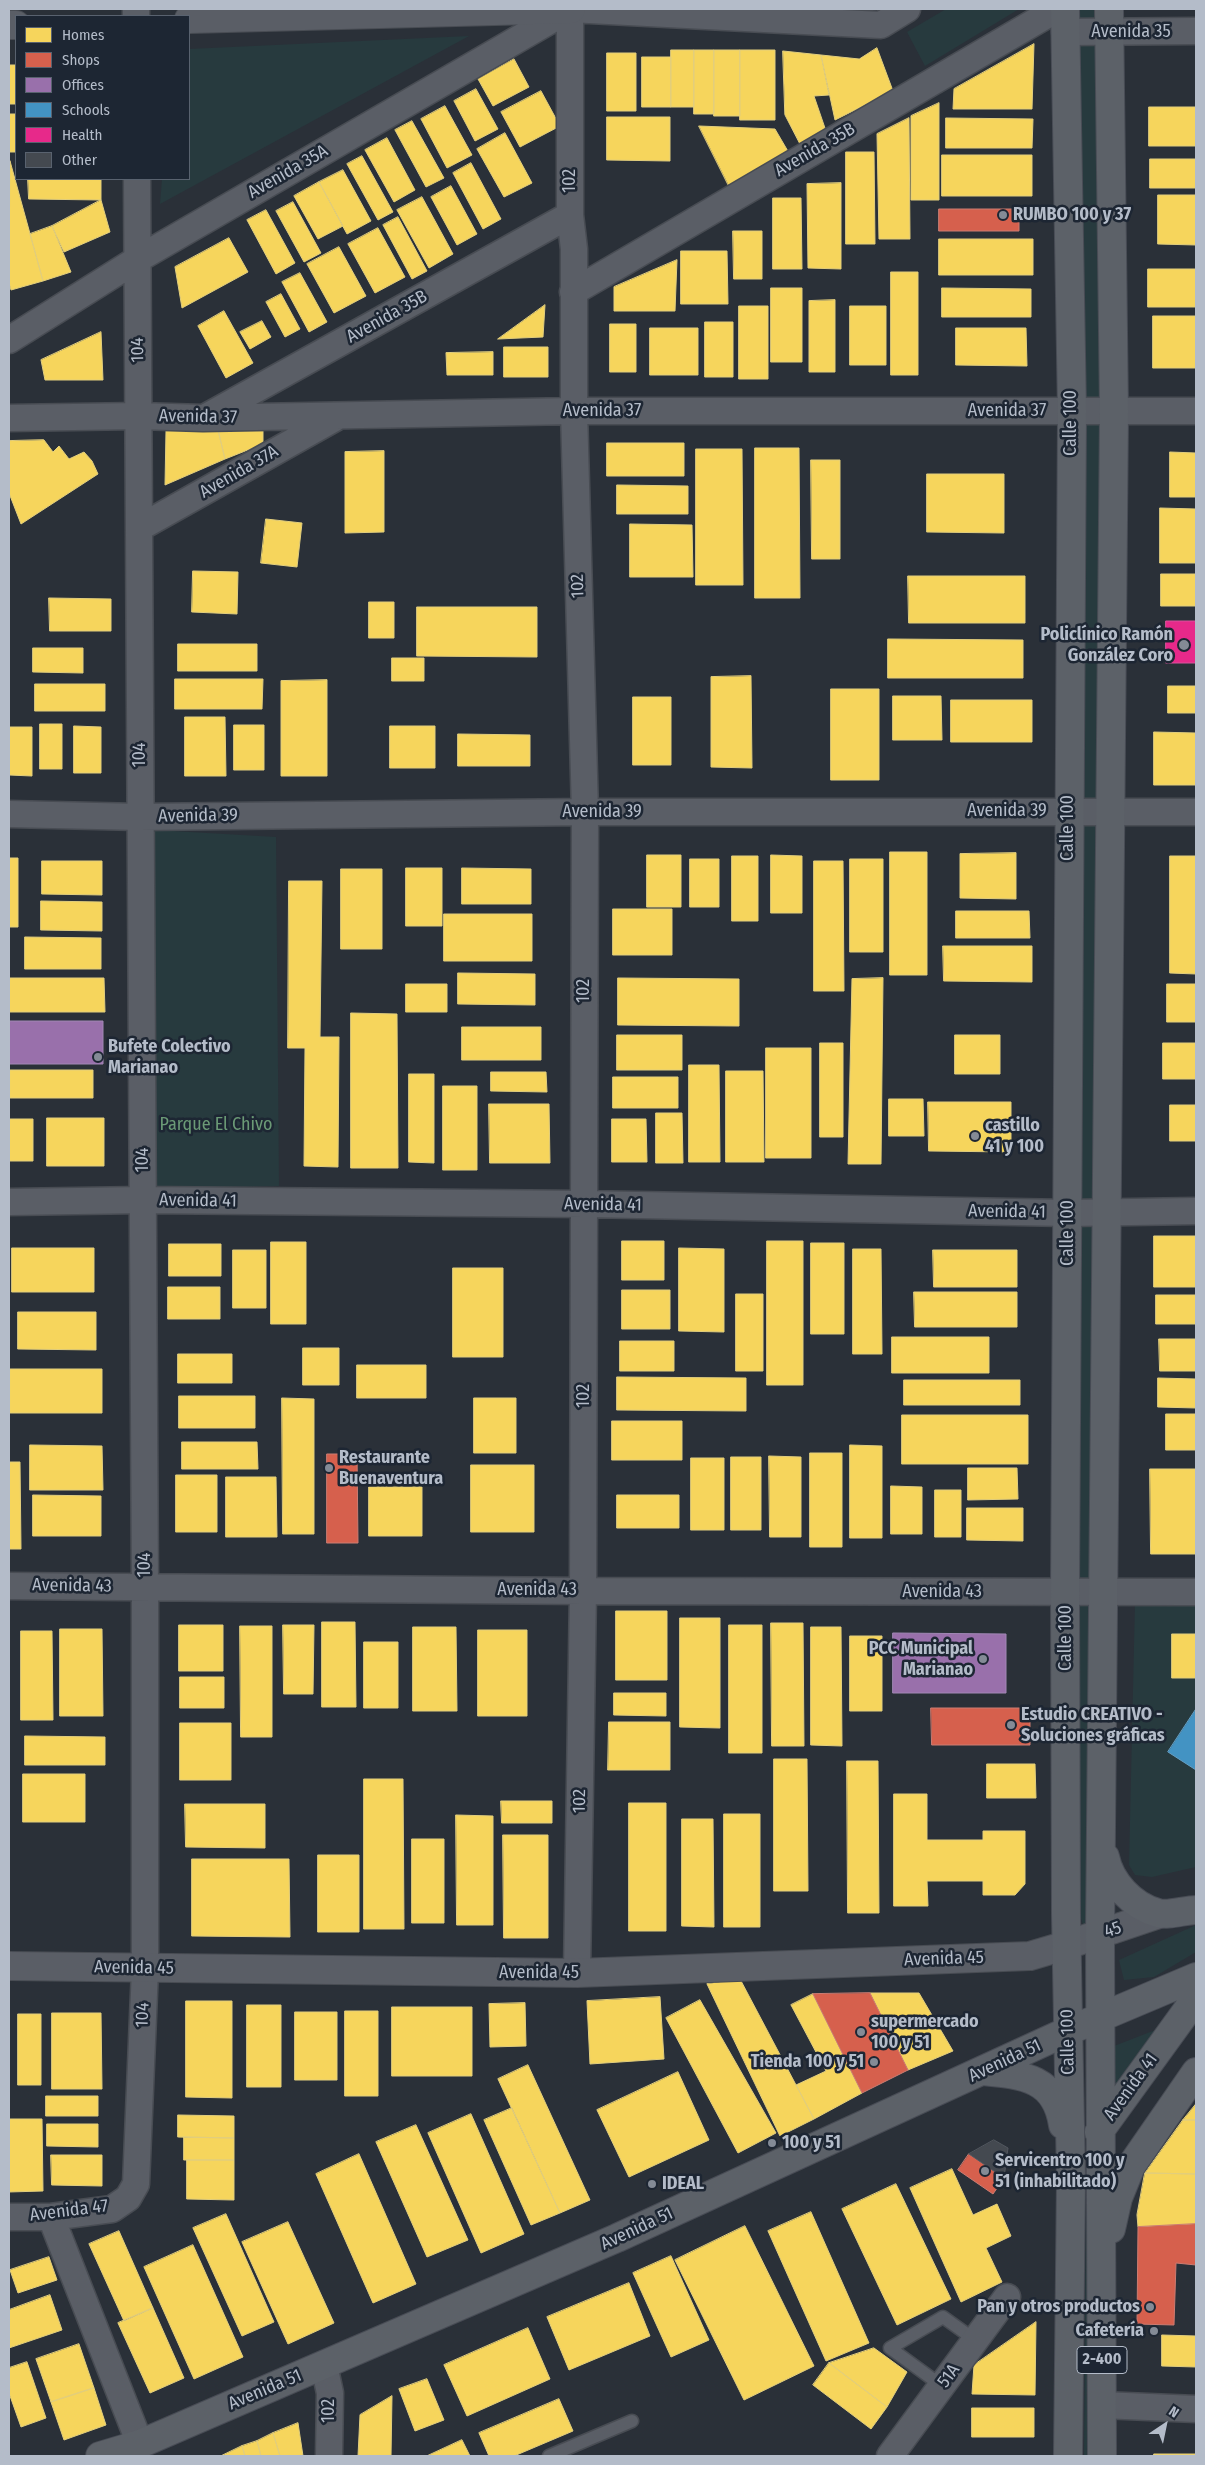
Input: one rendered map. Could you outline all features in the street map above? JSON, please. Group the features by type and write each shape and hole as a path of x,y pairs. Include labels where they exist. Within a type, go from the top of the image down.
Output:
{"main road":[{"name":"Calle 100","path":"1062,16 1072,412 1068,811 1068,1213 1065,1592 1067,1945 1071,2179 1068,2456"},
{"name":"Calle 100","path":"1102,2456 1100,1935 1102,1592 1108,1212 1114,412 1109,20"},
{"path":"1102,1846 1107,1870 1114,1881 1141,1906 1183,1909"},
{"name":"Avenida 51","path":"100,2456 140,2444 617,2238 1068,2031 1196,1977"},
{"name":"Avenida 41","path":"1071,2179 1101,2128 1196,1998"},
{"path":"983,2071 1031,2078 1051,2092 1061,2112 1071,2179"},
{"path":"1102,2264 1118,2198 1131,2166 1196,2072"}],"street":[{"path":"190,19 570,9 881,25 907,9"},
{"name":"102","path":"570,9 570,215 574,249 574,411 585,812 584,1590 577,1973"},
{"name":"Avenida 35A","path":"9,340 138,259 570,9"},
{"name":"Avenida 35B","path":"573,292 1062,16"},
{"name":"Avenida 35","path":"1062,16 1196,31"},
{"name":"104","path":"128,2198 136,2184 144,1968 145,1587 137,180"},
{"name":"Avenida 35B","path":"203,418 570,215"},
{"name":"Avenida 37","path":"9,418 139,416 203,418 574,411 1196,411"},
{"name":"Avenida 37A","path":"140,528 338,416"},
{"name":"Avenida 39","path":"9,814 140,817 585,812 1196,812"},
{"name":"Avenida 41","path":"9,1202 143,1200 584,1204 1068,1213 1196,1211"},
{"name":"Avenida 43","path":"9,1586 1102,1592"},
{"path":"1102,1592 1196,1592"},
{"name":"45","path":"1067,1945 1183,1909"},
{"name":"Avenida 45","path":"9,1966 577,1973 1030,1956 1067,1945"},
{"name":"Avenida 47","path":"9,2217 51,2217 112,2209 128,2198"},
{"path":"51,2217 140,2444"},
{"name":"51A","path":"890,2456 1007,2297"},
{"name":"102","path":"324,2365 330,2393 329,2456"},
{"path":"1102,2405 1196,2409"}],"lane":[{"path":"942,2386 890,2348 943,2317 975,2340"},
{"path":"549,2456 632,2420"}],"green space":[{"path":"946,9 1019,9 925,66 907,32"},
{"path":"1079,9 1096,9 1099,246 1098,720 1088,1907 1085,1925 1083,1925 1078,1909 1086,411"},
{"path":"469,36 160,204 162,180 190,180 190,49"},
{"name":"Parque El Chivo","path":"155,830 276,837 279,1186 155,1188"},
{"path":"1135,1602 1196,1604 1196,1867 1152,1877 1135,1875 1129,1865"},
{"path":"1196,1925 1196,1952 1154,1977 1124,1980 1119,1960"},
{"path":"1158,2029 1109,2094 1109,2048"},
{"path":"1089,2180 1087,2456 1084,2456 1086,2184"}],"building: Homes":[{"path":"1034,44 1032,109 953,109 954,89"},
{"path":"877,48 893,91 835,120 821,55 859,59"},
{"path":"671,50 694,50 694,107 671,107"},
{"path":"694,50 714,50 714,114 694,114"},
{"path":"714,50 740,50 740,116 714,116"},
{"path":"740,50 775,50 775,120 740,120"},
{"path":"783,51 821,55 829,95 814,96 827,134 802,148 785,115"},
{"path":"607,53 636,53 636,111 607,111"},
{"path":"642,57 671,57 671,107 642,107"},
{"path":"514,59 529,87 493,106 478,79"},
{"path":"9,65 15,65 15,104 9,104"},
{"path":"476,89 498,129 475,141 454,101"},
{"path":"541,91 560,126 520,147 501,112"},
{"path":"939,103 939,200 911,200 911,116"},
{"path":"445,106 472,155 447,168 421,119"},
{"path":"1149,107 1196,107 1196,146 1149,146"},
{"path":"9,114 15,114 15,152 9,152"},
{"path":"607,117 670,117 670,161 607,160"},
{"path":"909,118 910,239 879,239 877,134"},
{"path":"946,118 1033,119 1032,148 946,148"},
{"path":"412,121 444,178 426,187 395,130"},
{"path":"699,126 775,129 789,153 729,186"},
{"path":"505,133 532,183 504,197 477,149"},
{"path":"387,138 415,190 394,202 365,150"},
{"path":"846,152 874,152 875,244 846,244"},
{"path":"942,155 1032,155 1032,196 942,196"},
{"path":"362,156 393,212 378,220 347,164"},
{"path":"1150,159 1196,159 1196,188 1150,188"},
{"path":"10,161 43,281 11,290 9,282"},
{"path":"471,163 501,219 483,229 453,173"},
{"path":"343,170 371,221 347,234 319,182"},
{"path":"28,180 101,180 101,200 29,199"},
{"path":"319,182 343,226 318,239 294,196"},
{"path":"841,183 841,269 808,268 807,184"},
{"path":"451,186 477,234 457,245 431,197"},
{"path":"1158,195 1196,195 1196,245 1158,244"},
{"path":"422,197 453,254 429,268 397,210"},
{"path":"773,198 801,198 802,269 773,269"},
{"path":"101,200 110,232 64,252 52,226"},
{"path":"293,202 321,253 304,262 276,211"},
{"path":"266,210 295,263 276,274 247,220"},
{"path":"398,217 427,271 412,279 383,225"},
{"path":"52,226 71,272 43,281 30,234"},
{"path":"378,228 405,277 375,293 348,244"},
{"path":"733,231 762,231 762,279 734,279"},
{"path":"229,238 248,272 182,308 175,267"},
{"path":"939,239 1033,239 1033,275 939,275"},
{"path":"339,247 366,296 334,313 307,264"},
{"path":"681,251 727,251 728,304 681,304"},
{"path":"677,260 675,311 614,311 614,287"},
{"path":"1148,269 1196,269 1196,307 1148,307"},
{"path":"891,272 918,272 918,375 891,375"},
{"path":"300,273 327,322 309,332 282,282"},
{"path":"771,288 802,288 802,362 771,362"},
{"path":"942,288 1031,289 1031,317 942,317"},
{"path":"281,294 300,329 285,337 266,302"},
{"path":"835,300 835,372 809,372 809,301"},
{"path":"545,305 543,337 498,339"},
{"path":"739,306 768,306 768,379 739,379"},
{"path":"850,306 886,306 886,365 850,365"},
{"path":"224,311 253,363 226,378 198,326"},
{"path":"1153,316 1196,316 1196,368 1153,368"},
{"path":"262,321 271,337 250,349 240,332"},
{"path":"705,322 733,322 733,377 705,377"},
{"path":"610,324 636,324 636,372 610,372"},
{"path":"650,328 698,328 698,375 650,375"},
{"path":"956,328 1026,328 1027,366 956,365"},
{"path":"101,332 103,380 45,380 41,360"},
{"path":"504,347 548,347 548,377 504,377"},
{"path":"493,352 493,375 447,375 446,353"},
{"path":"263,429 263,444 225,459 218,430"},
{"path":"218,430 225,459 165,485 166,431"},
{"path":"44,440 53,452 59,446 69,459 84,452 92,461 98,474 21,524 9,493 9,441"},
{"path":"607,443 684,443 684,476 607,476"},
{"path":"755,448 799,448 800,598 755,598"},
{"path":"696,449 742,449 743,585 696,585"},
{"path":"384,451 384,532 345,533 345,452"},
{"path":"1170,452 1196,453 1196,497 1170,497"},
{"path":"811,460 840,460 840,559 812,559"},
{"path":"927,474 1004,474 1004,533 927,532"},
{"path":"617,485 688,486 688,514 617,514"},
{"path":"1160,508 1196,509 1196,563 1160,563"},
{"path":"266,519 302,523 297,567 261,563"},
{"path":"630,524 692,525 693,577 630,577"},
{"path":"193,571 238,572 237,614 192,612"},
{"path":"1161,574 1196,574 1196,606 1161,606"},
{"path":"908,576 1025,576 1025,623 909,623"},
{"path":"49,598 111,599 111,631 50,631"},
{"path":"369,602 394,602 394,638 369,638"},
{"path":"417,607 537,607 537,657 417,656"},
{"path":"888,639 1023,640 1023,678 888,678"},
{"path":"178,644 257,644 257,671 178,671"},
{"path":"33,648 83,648 83,673 33,672"},
{"path":"392,658 424,658 424,681 392,681"},
{"path":"751,676 752,768 711,767 711,677"},
{"path":"175,679 263,679 262,709 175,709"},
{"path":"327,680 327,776 281,776 281,681"},
{"path":"35,684 105,684 105,711 35,711"},
{"path":"1168,686 1196,686 1196,713 1168,713"},
{"path":"831,689 879,689 879,780 831,780"},
{"path":"893,696 941,696 942,740 893,740"},
{"path":"633,697 671,697 671,765 633,765"},
{"path":"951,700 1032,700 1032,742 951,742"},
{"path":"185,717 225,717 226,776 185,776"},
{"path":"40,724 62,724 62,769 40,769"},
{"path":"234,725 264,725 264,770 234,770"},
{"path":"74,726 101,727 101,773 74,773"},
{"path":"390,726 435,726 435,768 390,768"},
{"path":"9,727 32,727 32,776 9,775"},
{"path":"1154,732 1196,733 1196,785 1154,785"},
{"path":"458,734 530,735 530,766 458,766"},
{"path":"890,852 927,852 927,975 890,975"},
{"path":"1016,853 1016,899 960,898 960,854"},
{"path":"647,855 681,855 681,907 647,907"},
{"path":"771,855 802,856 802,913 771,913"},
{"path":"732,856 758,856 758,921 732,921"},
{"path":"1170,856 1196,856 1196,974 1170,973"},
{"path":"9,858 18,858 18,927 9,927"},
{"path":"690,859 719,859 719,907 690,907"},
{"path":"850,859 883,859 883,952 850,952"},
{"path":"42,861 102,861 102,895 42,894"},
{"path":"814,861 843,861 844,991 814,991"},
{"path":"406,868 442,868 442,926 406,926"},
{"path":"462,868 531,869 531,904 462,904"},
{"path":"341,869 382,869 382,949 341,949"},
{"path":"289,881 322,881 320,1037 339,1037 338,1167 304,1166 305,1048 288,1048"},
{"path":"41,901 102,902 102,931 41,930"},
{"path":"613,909 672,909 672,955 613,955"},
{"path":"956,911 1029,911 1030,938 956,938"},
{"path":"444,914 532,914 532,961 444,961"},
{"path":"25,937 101,938 101,969 25,969"},
{"path":"943,946 1032,946 1032,982 944,981"},
{"path":"458,973 535,974 535,1005 458,1004"},
{"path":"9,978 104,978 105,1012 9,1012"},
{"path":"618,978 739,979 739,1026 618,1025"},
{"path":"883,978 881,1164 848,1164 852,979"},
{"path":"406,984 447,984 447,1012 406,1012"},
{"path":"1167,984 1196,984 1196,1022 1167,1022"},
{"path":"351,1013 397,1014 398,1168 351,1168"},
{"path":"462,1027 541,1027 541,1060 462,1060"},
{"path":"617,1035 682,1035 682,1070 617,1070"},
{"path":"955,1035 1000,1035 1000,1074 955,1074"},
{"path":"820,1043 843,1043 843,1137 820,1137"},
{"path":"1163,1043 1196,1043 1196,1079 1163,1079"},
{"path":"766,1048 811,1048 811,1158 766,1158"},
{"path":"689,1065 719,1065 720,1162 689,1162"},
{"path":"10,1070 93,1070 93,1098 10,1098"},
{"path":"726,1071 763,1071 764,1162 726,1162"},
{"path":"491,1072 546,1072 547,1092 491,1091"},
{"path":"409,1074 434,1074 434,1163 409,1162"},
{"path":"613,1077 678,1077 678,1108 613,1108"},
{"path":"443,1086 477,1086 477,1170 443,1170"},
{"path":"889,1099 923,1099 924,1136 889,1136"},
{"path":"928,1102 1011,1102 1011,1152 929,1151"},
{"path":"489,1104 549,1104 550,1163 490,1163"},
{"path":"1170,1105 1196,1105 1196,1141 1170,1141"},
{"path":"656,1113 682,1113 683,1163 656,1163"},
{"path":"47,1118 104,1118 104,1166 47,1166"},
{"path":"9,1119 33,1119 33,1161 9,1161"},
{"path":"612,1119 646,1119 647,1162 612,1162"},
{"path":"1154,1236 1196,1236 1196,1287 1154,1287"},
{"path":"622,1241 664,1241 664,1280 622,1280"},
{"path":"767,1241 803,1241 803,1385 767,1385"},
{"path":"271,1242 306,1242 306,1324 271,1324"},
{"path":"811,1243 844,1243 844,1334 811,1334"},
{"path":"169,1244 221,1244 221,1276 169,1276"},
{"path":"12,1248 94,1248 94,1292 12,1292"},
{"path":"679,1248 724,1249 724,1332 679,1331"},
{"path":"853,1249 881,1249 882,1354 853,1354"},
{"path":"233,1250 266,1250 266,1308 233,1308"},
{"path":"933,1250 1017,1250 1017,1287 934,1287"},
{"path":"453,1268 503,1268 503,1357 453,1357"},
{"path":"168,1287 220,1287 220,1319 168,1319"},
{"path":"622,1290 670,1290 670,1329 622,1329"},
{"path":"914,1292 1017,1292 1017,1327 915,1327"},
{"path":"736,1294 763,1294 763,1371 736,1371"},
{"path":"1156,1295 1196,1295 1196,1324 1156,1324"},
{"path":"18,1312 96,1312 96,1350 18,1349"},
{"path":"892,1337 989,1337 989,1373 892,1373"},
{"path":"1159,1339 1196,1339 1196,1371 1160,1371"},
{"path":"620,1341 674,1341 674,1371 620,1371"},
{"path":"303,1348 339,1348 339,1385 303,1385"},
{"path":"178,1354 232,1354 232,1383 178,1383"},
{"path":"357,1365 426,1365 426,1398 357,1398"},
{"path":"10,1369 102,1369 102,1413 10,1413"},
{"path":"617,1377 746,1378 746,1411 617,1410"},
{"path":"1158,1378 1196,1379 1196,1408 1158,1407"},
{"path":"904,1380 1020,1380 1020,1405 904,1405"},
{"path":"179,1396 255,1396 255,1428 179,1428"},
{"path":"282,1398 314,1399 314,1534 283,1534"},
{"path":"474,1398 516,1398 516,1453 474,1453"},
{"path":"1166,1414 1196,1414 1196,1450 1166,1450"},
{"path":"902,1415 1028,1415 1028,1464 902,1464"},
{"path":"612,1421 682,1421 682,1460 612,1460"},
{"path":"182,1442 257,1442 258,1469 182,1469"},
{"path":"30,1445 102,1446 103,1490 30,1490"},
{"path":"850,1445 882,1446 882,1538 850,1538"},
{"path":"810,1453 842,1453 842,1547 810,1547"},
{"path":"769,1456 801,1457 801,1537 770,1537"},
{"path":"731,1457 761,1457 761,1530 731,1530"},
{"path":"691,1458 724,1458 724,1530 691,1530"},
{"path":"9,1462 20,1462 21,1549 9,1549"},
{"path":"471,1465 534,1465 534,1532 471,1532"},
{"path":"968,1468 1017,1468 1018,1499 968,1500"},
{"path":"1150,1469 1196,1469 1196,1554 1151,1554"},
{"path":"176,1475 217,1475 217,1532 176,1532"},
{"path":"226,1477 276,1477 277,1537 226,1537"},
{"path":"891,1486 922,1487 922,1534 891,1534"},
{"path":"369,1487 422,1487 422,1536 369,1536"},
{"path":"935,1490 961,1490 961,1537 935,1537"},
{"path":"33,1495 101,1496 101,1536 33,1536"},
{"path":"617,1495 679,1495 679,1528 617,1528"},
{"path":"967,1508 1023,1508 1023,1541 967,1540"},
{"path":"616,1611 667,1611 667,1680 616,1680"},
{"path":"680,1618 720,1618 720,1728 680,1727"},
{"path":"322,1622 355,1622 356,1707 322,1707"},
{"path":"771,1623 803,1623 804,1746 772,1746"},
{"path":"179,1625 223,1625 223,1671 179,1671"},
{"path":"283,1625 314,1625 313,1694 284,1694"},
{"path":"729,1625 762,1625 762,1753 729,1753"},
{"path":"240,1626 272,1626 272,1737 241,1737"},
{"path":"413,1627 456,1627 457,1711 413,1711"},
{"path":"811,1627 841,1627 842,1746 811,1745"},
{"path":"60,1629 102,1629 103,1716 60,1716"},
{"path":"478,1630 527,1630 527,1716 478,1716"},
{"path":"21,1631 52,1631 53,1720 21,1720"},
{"path":"1172,1634 1196,1634 1196,1678 1172,1678"},
{"path":"850,1636 882,1636 882,1711 850,1711"},
{"path":"364,1642 398,1642 398,1708 364,1708"},
{"path":"180,1677 224,1677 224,1708 180,1708"},
{"path":"614,1693 666,1693 666,1716 614,1715"},
{"path":"609,1722 670,1722 670,1770 608,1770"},
{"path":"180,1723 231,1723 231,1780 180,1780"},
{"path":"25,1736 105,1737 105,1765 25,1765"},
{"path":"774,1759 807,1759 808,1891 774,1891"},
{"path":"847,1761 878,1761 879,1913 848,1913"},
{"path":"987,1764 1035,1764 1036,1798 987,1798"},
{"path":"23,1774 85,1774 85,1822 23,1822"},
{"path":"364,1779 403,1779 404,1929 364,1929"},
{"path":"894,1794 927,1794 927,1840 983,1840 983,1831 1025,1831 1025,1884 1015,1895 983,1895 983,1881 927,1881 928,1906 894,1906"},
{"path":"501,1801 552,1801 552,1823 502,1823"},
{"path":"629,1803 666,1803 666,1931 629,1931"},
{"path":"185,1804 265,1804 265,1848 186,1847"},
{"path":"724,1814 760,1814 760,1927 724,1927"},
{"path":"456,1815 493,1816 493,1925 457,1925"},
{"path":"682,1819 713,1819 714,1927 682,1926"},
{"path":"503,1835 548,1835 548,1938 504,1938"},
{"path":"412,1839 444,1839 444,1923 412,1923"},
{"path":"318,1855 359,1855 359,1932 318,1932"},
{"path":"192,1859 289,1859 290,1937 192,1936"},
{"path":"740,1979 814,2119 780,2136 707,1984"},
{"path":"870,1993 919,1993 953,2051 908,2070"},
{"path":"813,1994 862,2093 814,2119 796,2085 826,2071 791,2005"},
{"path":"660,1997 664,2059 590,2064 587,2001"},
{"path":"700,2000 776,2133 738,2153 666,2018"},
{"path":"186,2001 232,2001 232,2098 186,2097"},
{"path":"525,2003 526,2046 490,2047 489,2004"},
{"path":"247,2005 281,2005 281,2087 247,2087"},
{"path":"392,2007 472,2007 472,2076 392,2076"},
{"path":"345,2011 378,2011 378,2096 345,2096"},
{"path":"295,2012 337,2012 337,2080 295,2080"},
{"path":"52,2013 101,2013 102,2089 52,2089"},
{"path":"18,2014 41,2014 41,2085 18,2085"},
{"path":"528,2065 590,2200 560,2213 498,2079"},
{"path":"678,2072 709,2140 629,2177 597,2110"},
{"path":"46,2096 98,2096 98,2116 46,2116"},
{"path":"1196,2104 1196,2120 1183,2120"},
{"path":"512,2108 560,2213 531,2225 484,2120"},
{"path":"471,2114 524,2234 481,2253 428,2133"},
{"path":"178,2115 234,2116 234,2138 178,2137"},
{"path":"9,2119 42,2119 43,2191 9,2192"},
{"path":"1183,2120 1196,2120 1196,2174 1145,2173"},
{"path":"47,2124 98,2124 98,2147 47,2146"},
{"path":"416,2125 468,2240 427,2257 376,2142"},
{"path":"184,2137 234,2138 234,2160 184,2160"},
{"path":"359,2154 416,2284 373,2303 316,2174"},
{"path":"51,2155 102,2155 102,2186 52,2185"},
{"path":"187,2160 234,2160 234,2200 187,2199"},
{"path":"952,2169 973,2215 997,2204 1011,2236 986,2248 1002,2282 961,2302 910,2188"},
{"path":"1145,2173 1196,2174 1196,2224 1138,2227 1137,2215"},
{"path":"896,2184 951,2299 897,2325 842,2209"},
{"path":"811,2212 869,2343 826,2361 768,2231"},
{"path":"226,2214 274,2322 242,2336 193,2228"},
{"path":"288,2222 334,2323 288,2344 242,2242"},
{"path":"745,2226 814,2366 744,2400 675,2260"},
{"path":"119,2231 153,2308 124,2321 89,2244"},
{"path":"193,2245 243,2357 194,2379 144,2267"},
{"path":"671,2256 709,2340 671,2357 633,2273"},
{"path":"49,2257 57,2280 18,2293 10,2270"},
{"path":"629,2283 650,2336 569,2370 547,2317"},
{"path":"50,2295 62,2330 9,2348 9,2310"},
{"path":"153,2308 184,2378 150,2393 118,2323"},
{"path":"1036,2322 1035,2395 972,2394 974,2365"},
{"path":"528,2328 550,2379 467,2416 444,2365"},
{"path":"1162,2335 1196,2336 1196,2367 1162,2366"},
{"path":"79,2344 94,2388 51,2402 36,2359"},
{"path":"874,2348 907,2372 887,2407 829,2363"},
{"path":"27,2362 46,2418 21,2427 9,2393 9,2368"},
{"path":"829,2363 887,2407 871,2429 813,2385"},
{"path":"427,2379 444,2420 415,2431 399,2389"},
{"path":"94,2388 106,2425 64,2440 51,2402"},
{"path":"392,2396 391,2456 358,2456 360,2415"},
{"path":"559,2399 573,2431 514,2456 489,2456 479,2433"},
{"path":"972,2408 1034,2408 1034,2437 972,2437"},
{"path":"298,2423 303,2456 280,2456 273,2433"},
{"path":"273,2433 280,2456 261,2456 257,2441"},
{"path":"462,2440 470,2456 427,2456"},
{"path":"257,2441 261,2456 245,2456 242,2446"},
{"path":"242,2446 245,2456 221,2456"},
{"path":"1154,2454 1196,2454 1196,2456 1154,2456"}],"building: Shops":[{"path":"939,209 1019,209 1019,231 939,231"},
{"path":"327,1454 357,1454 358,1543 327,1543"},
{"path":"931,1708 1030,1708 1030,1745 932,1745"},
{"name":"supermercado 100 y 51","path":"870,1993 908,2070 862,2093 813,1994"},
{"path":"969,2154 1004,2178 993,2194 958,2170"},
{"path":"1196,2224 1196,2265 1176,2263 1174,2325 1137,2324 1138,2227"}],"building: Offices":[{"path":"9,1021 103,1021 103,1064 9,1064"},
{"path":"893,1633 1006,1634 1006,1693 893,1693"}],"building: Schools":[{"path":"1196,1709 1196,1770 1168,1752"}],"building: Health":[{"path":"1166,621 1196,621 1196,663 1166,663"}],"building: Other":[{"path":"994,2140 1008,2148 1004,2178 969,2154"}],"place":[{"name":"RUMBO 100 y 37","path":"1003,215"},
{"name":"Policlínico Ramón González Coro","path":"1184,645"},
{"name":"Bufete Colectivo Marianao","path":"98,1057"},
{"name":"castillo 41 y 100","path":"975,1136"},
{"name":"Restaurante Buenaventura","path":"329,1468"},
{"name":"PCC Municipal Marianao","path":"983,1659"},
{"name":"Estudio CREATIVO - Soluciones gráficas","path":"1011,1725"},
{"name":"supermercado 100 y 51","path":"861,2032"},
{"name":"Tienda 100 y 51","path":"874,2062"},
{"name":"100 y 51","path":"772,2143"},
{"name":"Servicentro 100 y 51 (inhabilitado)","path":"985,2171"},
{"name":"IDEAL","path":"652,2184"},
{"name":"Pan y otros productos","path":"1150,2307"},
{"name":"Cafetería","path":"1154,2331"}]}
